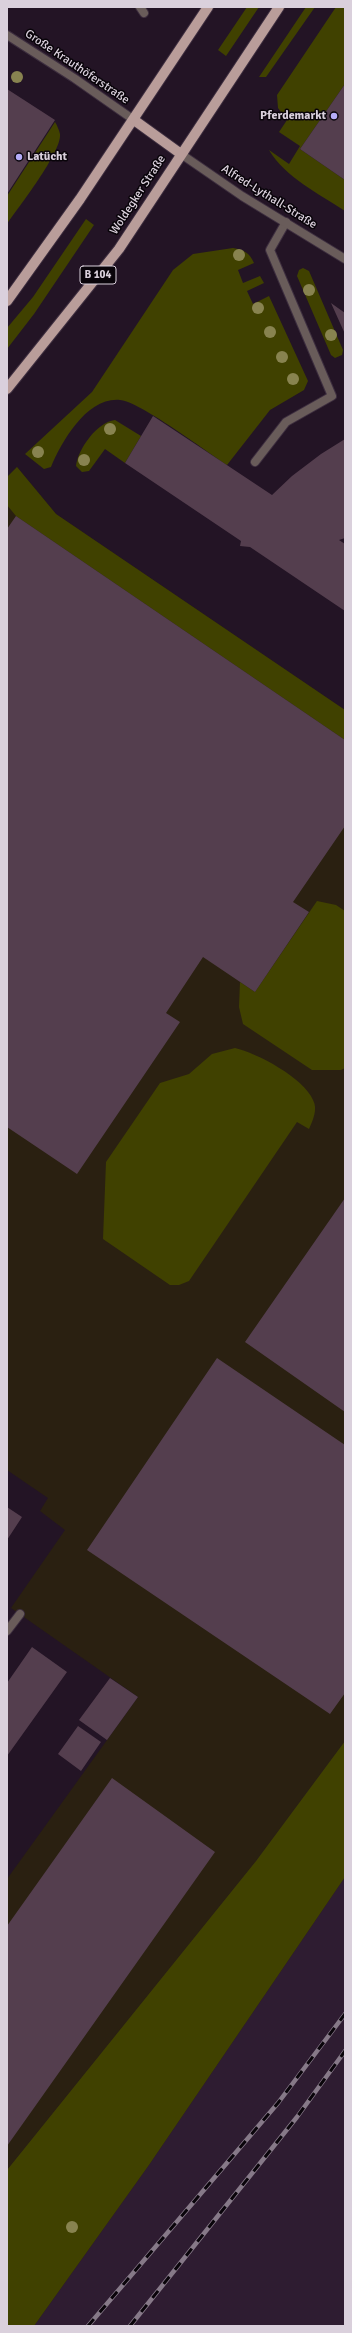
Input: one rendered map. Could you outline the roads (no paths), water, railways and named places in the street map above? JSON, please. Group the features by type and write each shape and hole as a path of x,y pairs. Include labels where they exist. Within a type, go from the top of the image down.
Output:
{"main road":[{"path":"7,301 80,199 208,7"},
{"name":"Woldegker Straße","path":"7,389 118,249 279,7"},
{"path":"134,120 181,154"}],"street":[{"name":"Große Krauthöferstraße","path":"7,35 74,78 134,120"},
{"name":"Alfred-Lythall-Straße","path":"181,154 242,196 345,259"},
{"path":"255,462 286,422 332,396 270,250 286,222"},
{"path":"7,1631 20,1614"}],"railway":[{"path":"88,2326 278,2103 345,2014"},
{"path":"130,2326 297,2117 345,2051"}],"place":[{"name":"Pferdemarkt","path":"334,116"},
{"name":"Latücht","path":"19,157"}]}
